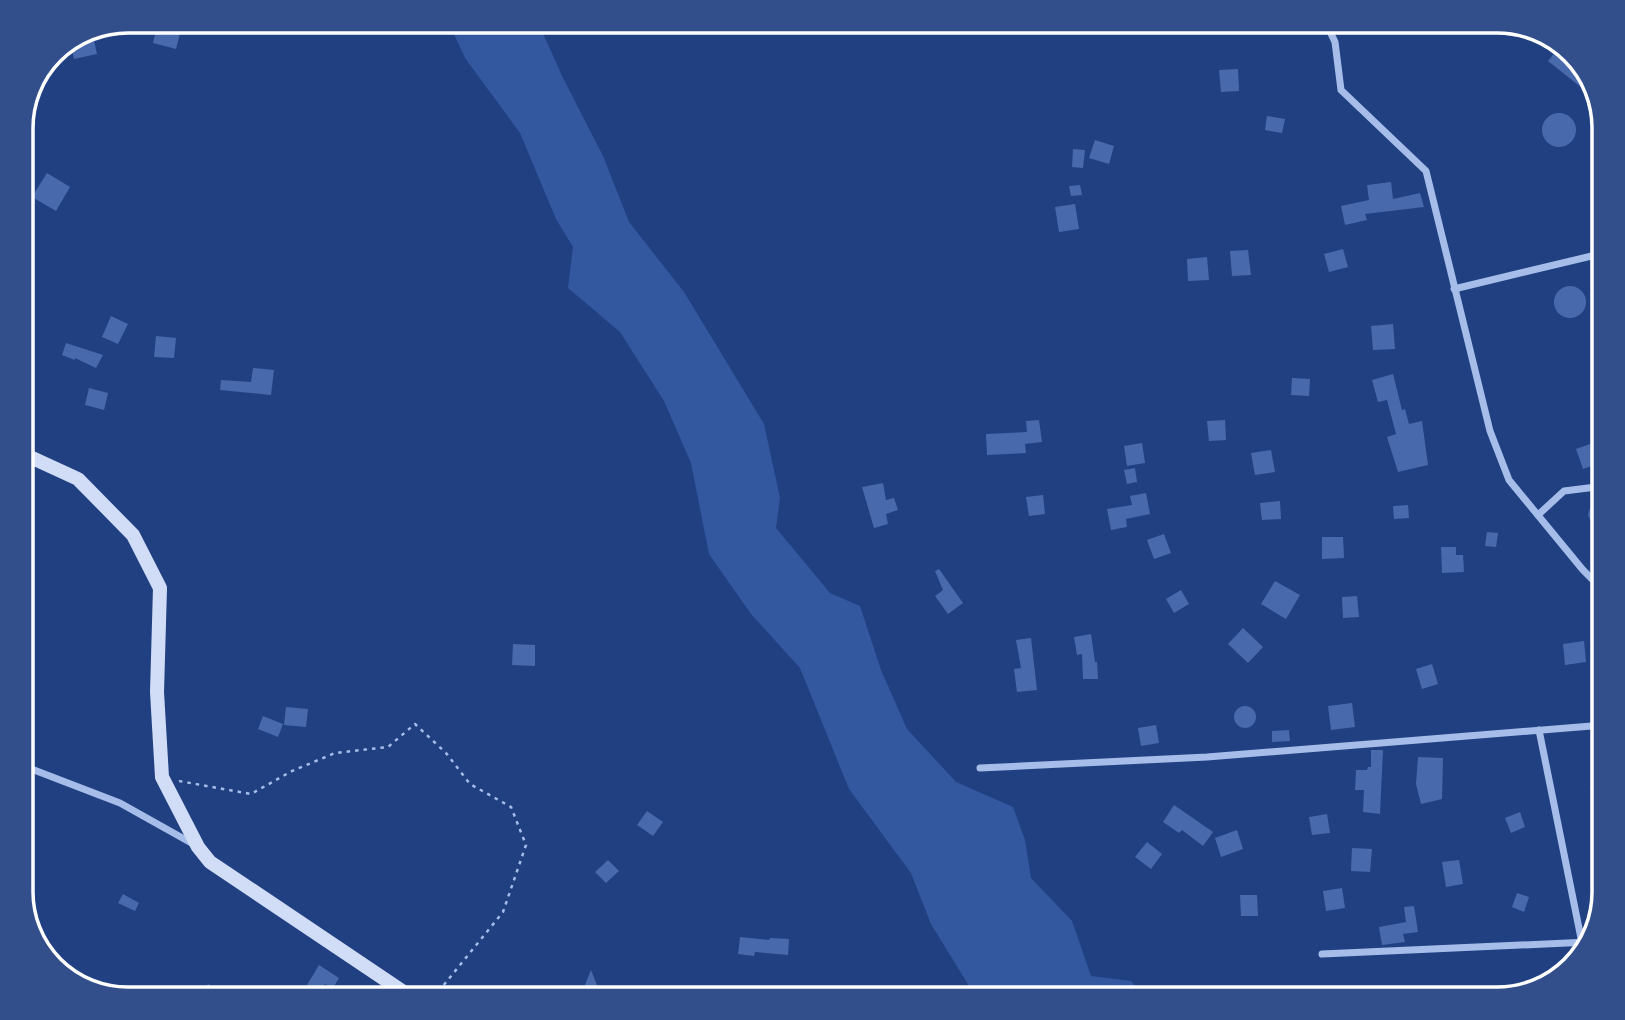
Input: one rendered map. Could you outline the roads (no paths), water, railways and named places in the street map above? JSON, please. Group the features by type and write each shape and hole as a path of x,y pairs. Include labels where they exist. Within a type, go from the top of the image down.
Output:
{"street":[{"path":"1331,33 1335,42 1341,90 1426,171 1490,431 1509,480 1592,578"},
{"path":"1454,289 1592,256"},
{"path":"33,458 78,479 133,536 160,588 157,692 162,777 198,846 210,862 396,987"},
{"path":"1538,515 1564,491 1592,488"},
{"path":"981,768 1207,757 1592,726"},
{"path":"1539,730 1583,930"},
{"path":"33,770 120,803 198,846"},
{"path":"1322,954 1577,942"}]}
